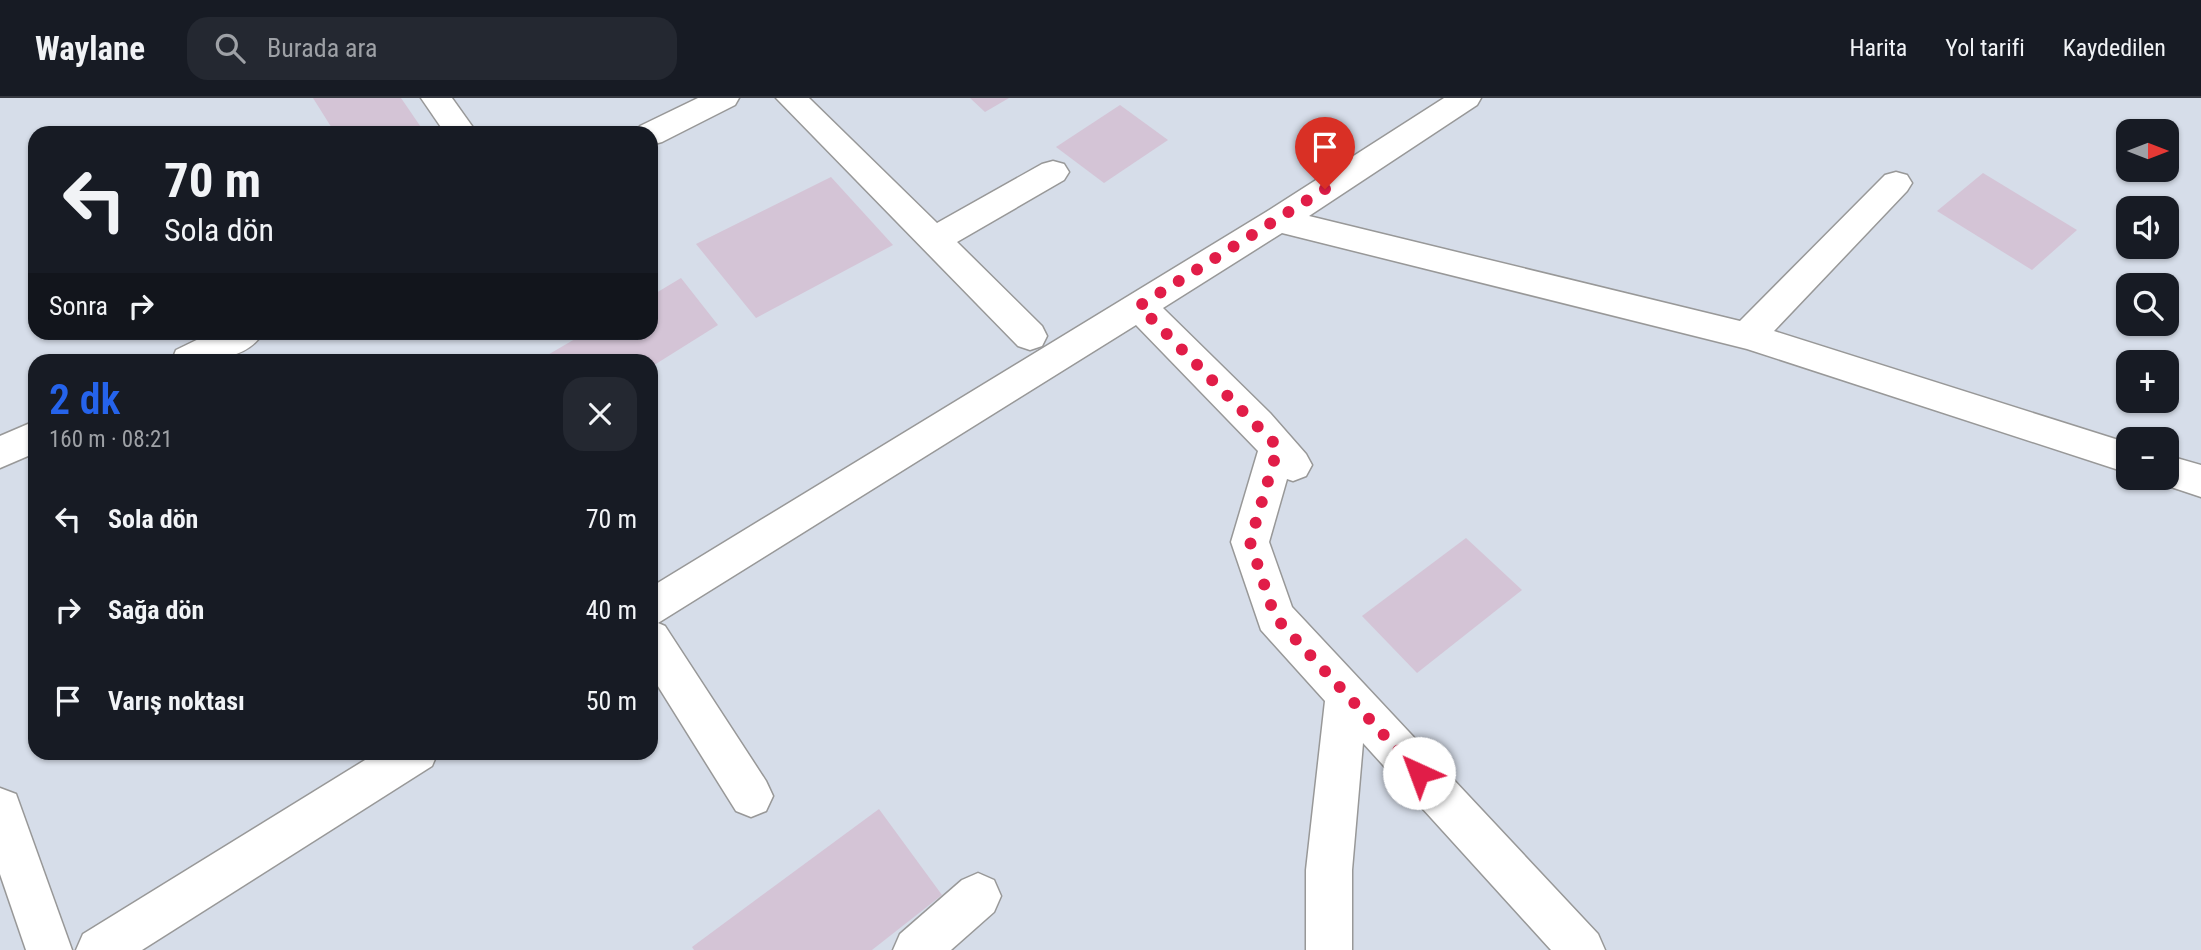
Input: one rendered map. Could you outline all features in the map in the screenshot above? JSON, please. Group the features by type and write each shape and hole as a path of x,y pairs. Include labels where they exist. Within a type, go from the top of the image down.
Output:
{"lane":[{"path":"436,98 456,126"},
{"path":"658,131 724,98"},
{"path":"791,98 1030,336"},
{"path":"658,604 1278,220 1466,98"},
{"path":"934,240 1053,172"},
{"path":"1747,336 1896,183"},
{"path":"1278,220 1747,336 2116,454"},
{"path":"1139,306 1285,456 1250,542 1275,617 1582,950"},
{"path":"201,354 230,340"},
{"path":"0,453 28,439"},
{"path":"2179,474 2201,481"},
{"path":"658,650 751,796"},
{"path":"1329,950 1329,870 1347,695"},
{"path":"99,950 404,760"},
{"path":"0,809 49,950"},
{"path":"916,950 978,896"}],"shaded area":[{"path":"0,98 2201,98 2201,950 0,950"}],"building":[{"path":"313,98 401,98 420,126 331,126"},
{"path":"970,98 1009,98 985,112"},
{"path":"1120,105 1168,140 1104,183 1056,147"},
{"path":"1983,173 2077,230 2032,270 1937,211"},
{"path":"831,177 893,245 756,318 696,244"},
{"path":"681,278 718,325 658,363 658,354 549,354 573,340 658,340 658,292"},
{"path":"1466,538 1522,590 1417,673 1362,616"},
{"path":"879,809 942,895 872,950 694,950 692,947"}],"route":[{"path":"1325,189 1139,306 1278,447 1250,542 1275,617 1419,773"}]}
